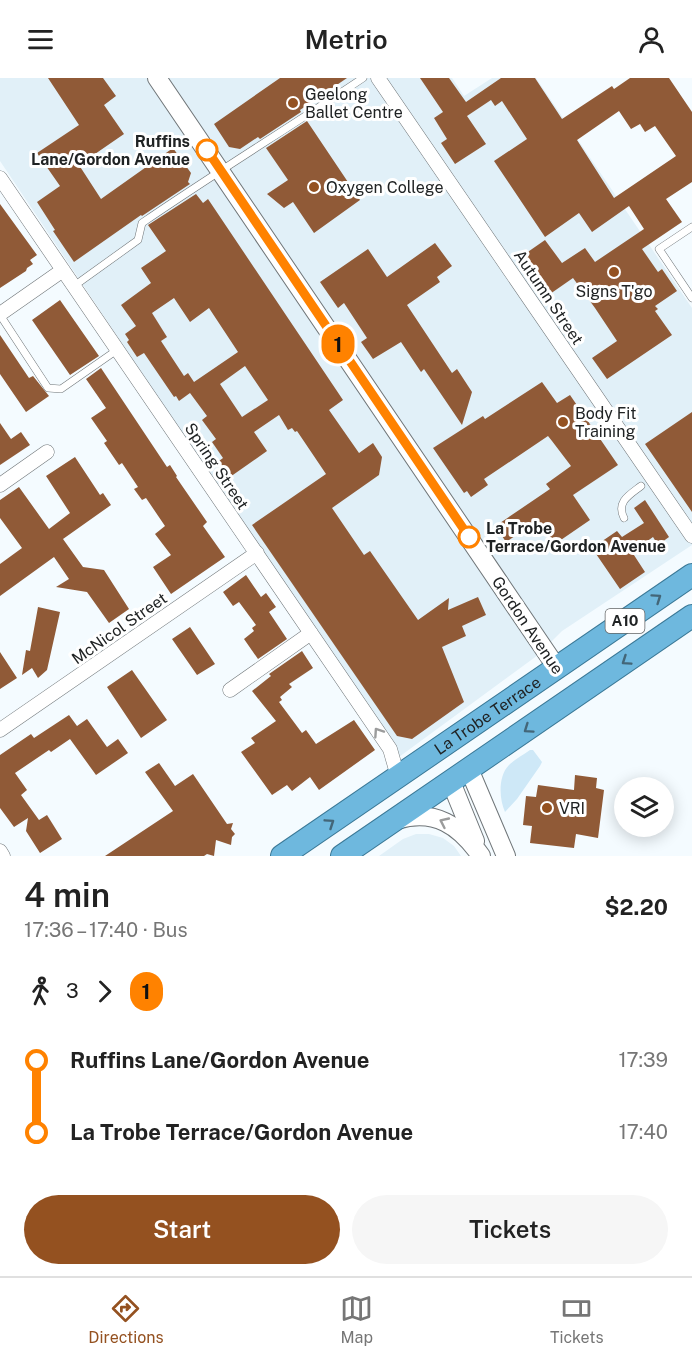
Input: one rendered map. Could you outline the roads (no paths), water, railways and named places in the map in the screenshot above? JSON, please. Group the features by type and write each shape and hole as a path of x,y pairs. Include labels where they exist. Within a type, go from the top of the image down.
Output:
{"highway":[{"name":"La Trobe Terrace","path":"282,856 692,574"},
{"name":"La Trobe Terrace","path":"342,856 692,616"},
{"name":"Gordon Avenue","path":"557,668 576,695"},
{"path":"440,748 469,769"},
{"path":"440,748 451,782"}],"street":[{"name":"Gordon Avenue","path":"157,78 557,668"},
{"name":"Autumn Street","path":"378,78 692,536"},
{"name":"Spring Street","path":"0,178 390,748 398,777"},
{"path":"0,315 63,270"},
{"path":"0,485 47,452"},
{"name":"McNicol Street","path":"0,730 256,553"},
{"path":"230,690 311,633"},
{"path":"469,769 505,852"},
{"path":"451,782 482,856"},
{"path":"393,821 415,816 439,819 449,823 468,838 482,856"},
{"path":"0,851 3,856"}],"lane":[{"path":"74,286 138,240 142,223 363,78"},
{"path":"692,226 659,249 692,298"},
{"path":"0,315 48,388 60,389 117,350"},
{"path":"624,518 620,509 622,502 641,486"}],"place":[{"name":"Geelong Ballet Centre","path":"293,103"},
{"name":"Ruffins Lane/Gordon Avenue","path":"207,150"},
{"name":"Oxygen College","path":"314,187"},
{"name":"Signs T'go","path":"614,272"},
{"name":"Body Fit Training","path":"563,422"},
{"name":"La Trobe Terrace/Gordon Avenue","path":"469,537"},
{"name":"VRI","path":"547,808"}]}
